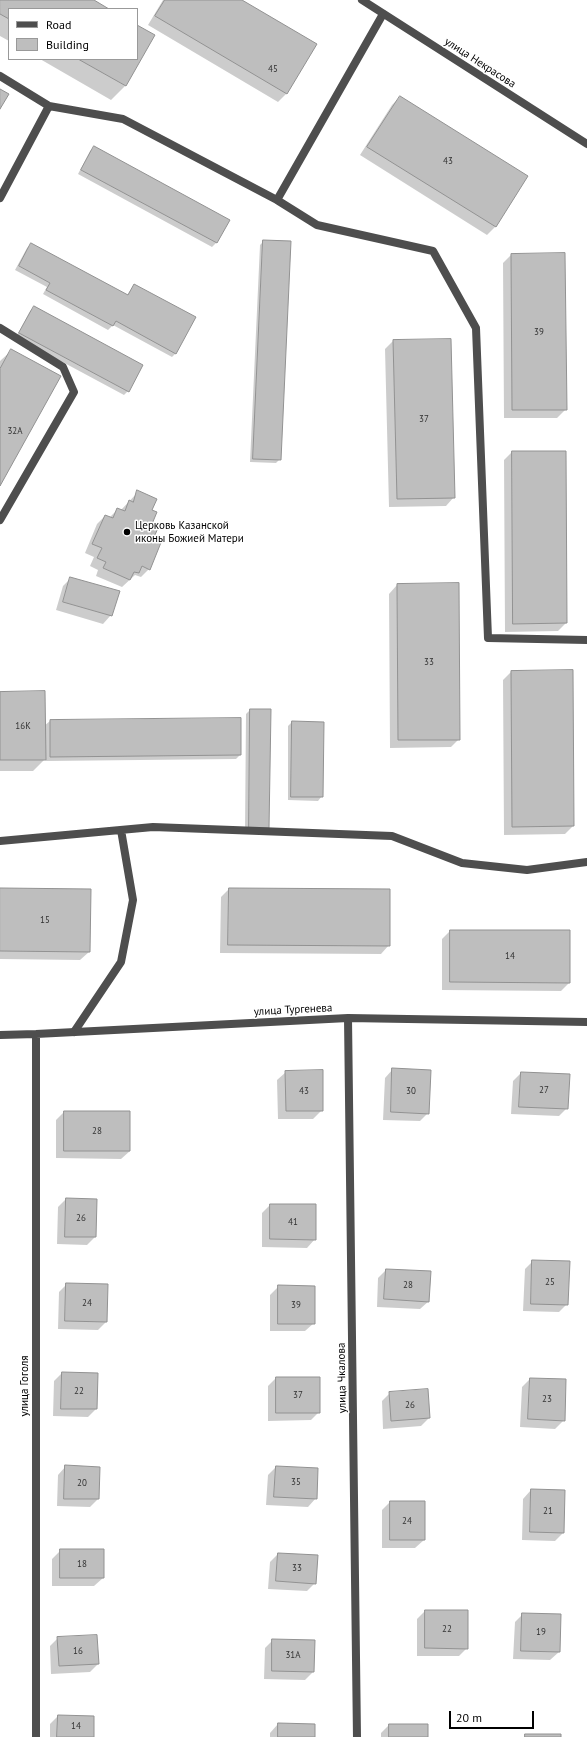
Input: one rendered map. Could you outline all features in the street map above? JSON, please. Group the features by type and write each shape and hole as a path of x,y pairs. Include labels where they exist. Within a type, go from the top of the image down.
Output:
{"street":[{"name":"улица Некрасова","path":"362,0 587,144"},
{"path":"277,200 383,14"},
{"path":"0,76 49,106 123,119 277,200 317,225 433,251 476,328 488,638 587,640"},
{"path":"0,198 49,106"},
{"path":"0,328 63,366 74,392 0,520"},
{"path":"0,841 153,828 392,836 462,863 527,870 587,862"},
{"path":"74,1032 121,962 133,900 121,830"},
{"name":"улица Тургенева","path":"0,1035 348,1018 587,1022"},
{"name":"улица Чкалова","path":"348,1018 357,1737"},
{"name":"улица Гоголя","path":"36,1034 36,1737"}],"building":[{"path":"0,0 94,0 107,8 8,8 8,18 0,14"},
{"path":"165,0 242,0 317,44 287,94 155,16"},
{"path":"138,26 155,35 126,86 80,60 138,60"},
{"path":"0,89 9,94 0,109"},
{"path":"400,96 528,176 496,227 367,147"},
{"path":"94,146 230,220 217,243 81,170"},
{"path":"263,240 291,241 281,460 253,459"},
{"path":"31,243 128,295 134,284 196,317 176,354 116,321 113,326 46,290 50,283 19,266"},
{"path":"565,253 567,410 512,410 511,254"},
{"path":"34,306 143,365 129,392 19,333"},
{"path":"451,339 455,498 397,499 393,340"},
{"path":"11,349 61,376 0,486 0,369"},
{"path":"512,451 566,451 567,623 513,624"},
{"name":"Церковь Казанской иконы Божией Матери","path":"137,490 157,499 152,510 157,512 152,524 159,526 154,537 162,540 150,570 142,566 139,573 134,572 130,580 103,568 106,562 97,558 102,548 92,544 105,515 113,518 117,508 125,511 129,500 133,502"},
{"path":"70,577 120,591 112,616 63,602"},
{"path":"459,583 460,740 398,740 397,584"},
{"path":"573,670 574,826 512,827 511,671"},
{"path":"45,691 46,760 0,760 0,692"},
{"path":"250,709 271,709 269,828 249,828"},
{"path":"241,718 241,755 50,757 50,720"},
{"path":"292,721 324,722 323,797 291,797"},
{"path":"0,888 91,889 90,952 0,951"},
{"path":"229,888 390,889 390,946 228,945"},
{"path":"450,930 570,930 570,983 450,982"},
{"path":"392,1068 431,1070 429,1114 391,1112"},
{"path":"323,1070 323,1111 286,1111 285,1071"},
{"path":"521,1072 570,1074 568,1109 519,1107"},
{"path":"64,1111 130,1111 130,1151 64,1151"},
{"path":"66,1198 97,1199 96,1237 65,1237"},
{"path":"270,1204 316,1204 316,1240 270,1239"},
{"path":"532,1260 570,1261 568,1305 531,1304"},
{"path":"386,1269 431,1271 429,1302 384,1299"},
{"path":"66,1283 108,1284 107,1322 65,1321"},
{"path":"278,1285 315,1286 315,1324 278,1324"},
{"path":"62,1372 98,1373 97,1409 61,1409"},
{"path":"276,1377 320,1377 320,1413 276,1413"},
{"path":"530,1378 566,1379 565,1421 528,1419"},
{"path":"428,1389 430,1418 391,1421 389,1392"},
{"path":"65,1465 100,1467 99,1499 64,1499"},
{"path":"276,1466 318,1468 317,1499 274,1497"},
{"path":"531,1489 565,1490 564,1533 530,1532"},
{"path":"390,1501 425,1501 425,1540 390,1540"},
{"path":"60,1549 104,1549 104,1578 60,1578"},
{"path":"278,1553 318,1555 316,1584 276,1581"},
{"path":"425,1610 468,1610 468,1649 425,1648"},
{"path":"522,1613 561,1614 560,1652 521,1651"},
{"path":"97,1635 99,1664 59,1666 57,1637"},
{"path":"272,1639 315,1640 314,1672 272,1671"},
{"path":"58,1715 94,1716 94,1737 57,1737"},
{"path":"278,1723 315,1724 315,1737 278,1737"},
{"path":"389,1724 428,1724 428,1737 389,1737"},
{"path":"525,1734 561,1734 561,1737 525,1737"}],"place":[{"name":"Церковь Казанской иконы Божией Матери","path":"127,532"}]}
